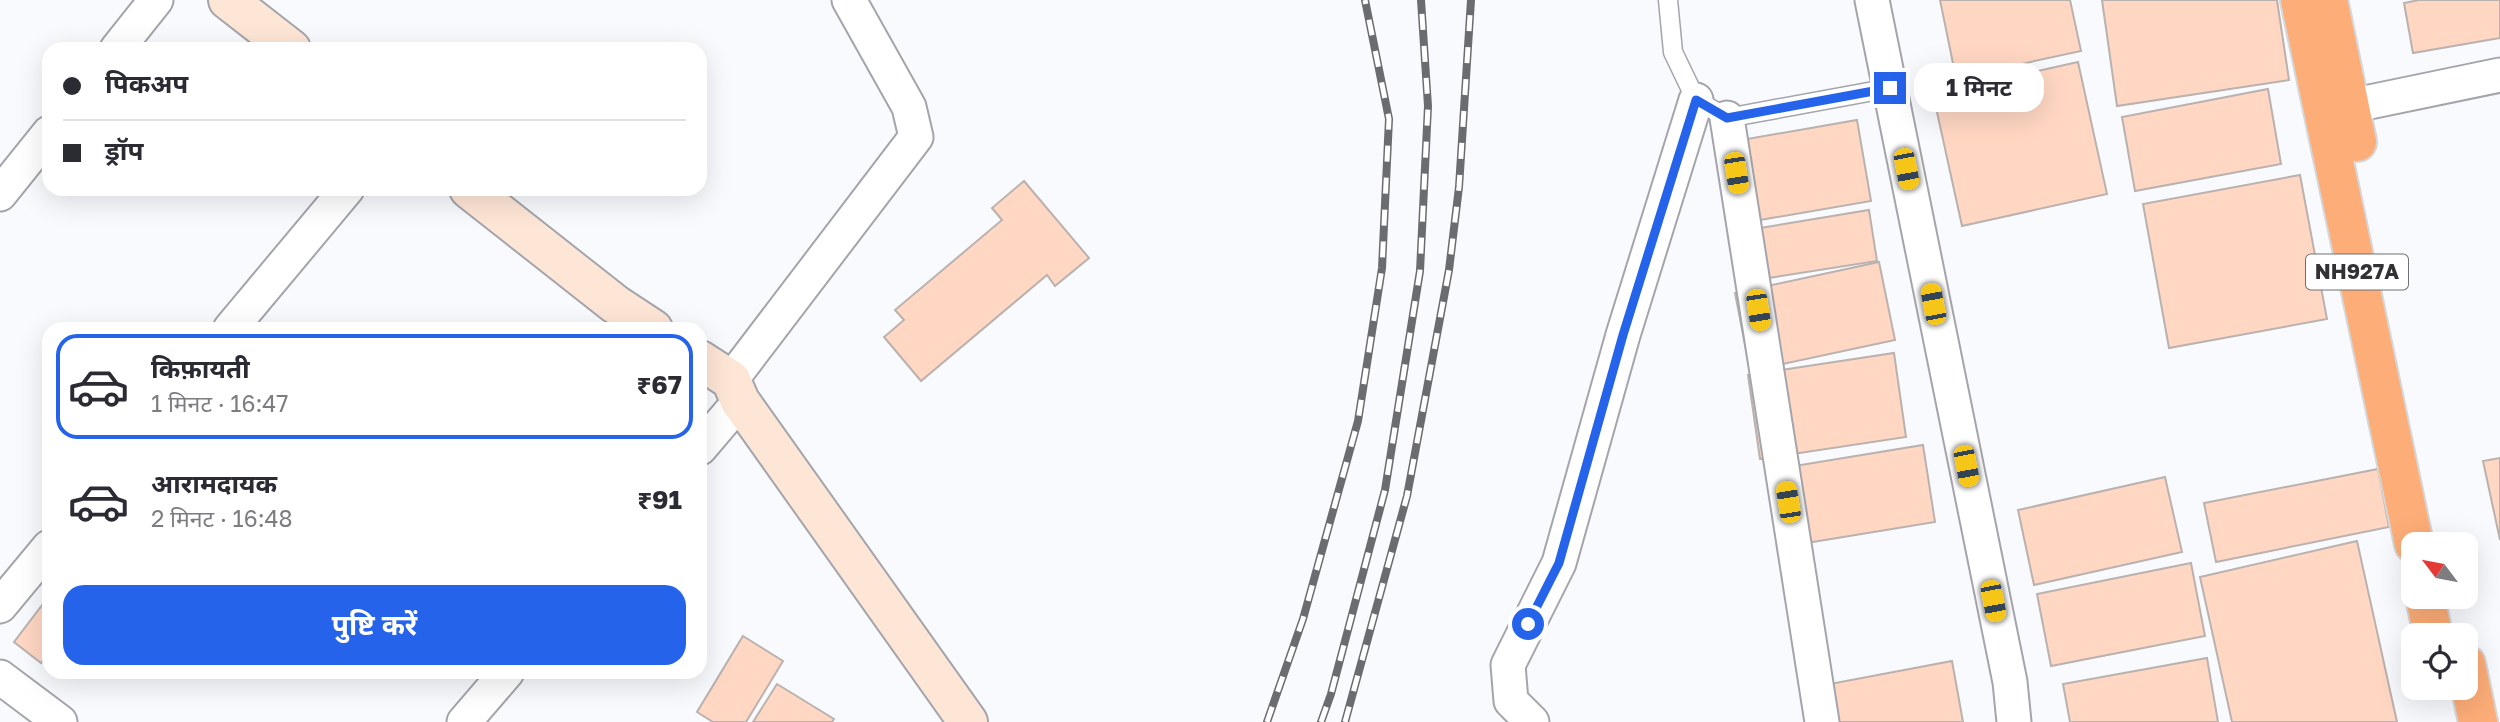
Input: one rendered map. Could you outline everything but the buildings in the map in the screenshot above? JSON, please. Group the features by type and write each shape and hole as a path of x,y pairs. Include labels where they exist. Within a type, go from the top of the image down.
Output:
{"highway":[{"name":"NH927A","path":"2300,0 2337,109 2438,532"},
{"name":"NH927A","path":"2328,0 2337,109 2412,532"},
{"path":"2446,700 2451,722"},
{"path":"2473,700 2478,722"}],"main road":[{"path":"228,0 282,42"},
{"path":"477,196 615,304 642,322"},
{"path":"707,366 736,391 968,722"}],"street":[{"path":"123,42 156,0"},
{"path":"707,437 736,391 916,136 909,107 849,0"},
{"path":"1872,0 2007,668 2014,722"},
{"path":"2337,109 2500,75"},
{"path":"1532,722 1511,701 1508,665 1559,563 1623,335 1696,100"},
{"path":"1727,118 1822,722"},
{"path":"0,194 42,142"},
{"path":"236,322 340,196"},
{"path":"0,606 42,555"},
{"path":"0,677 60,722"},
{"path":"464,722 501,679"}],"lane":[{"path":"1668,0 1673,52 1696,100 1727,118 1890,88"}],"railway":[{"path":"1267,722 1303,619 1358,421 1382,268 1389,119 1365,0"},
{"path":"1321,722 1331,694 1385,490 1420,271 1428,106 1421,0"},
{"path":"1345,722 1407,496 1449,270 1459,187 1471,0"}],"route":[{"path":"1528,624 1559,563 1623,335 1696,100 1727,118 1890,88"}]}
